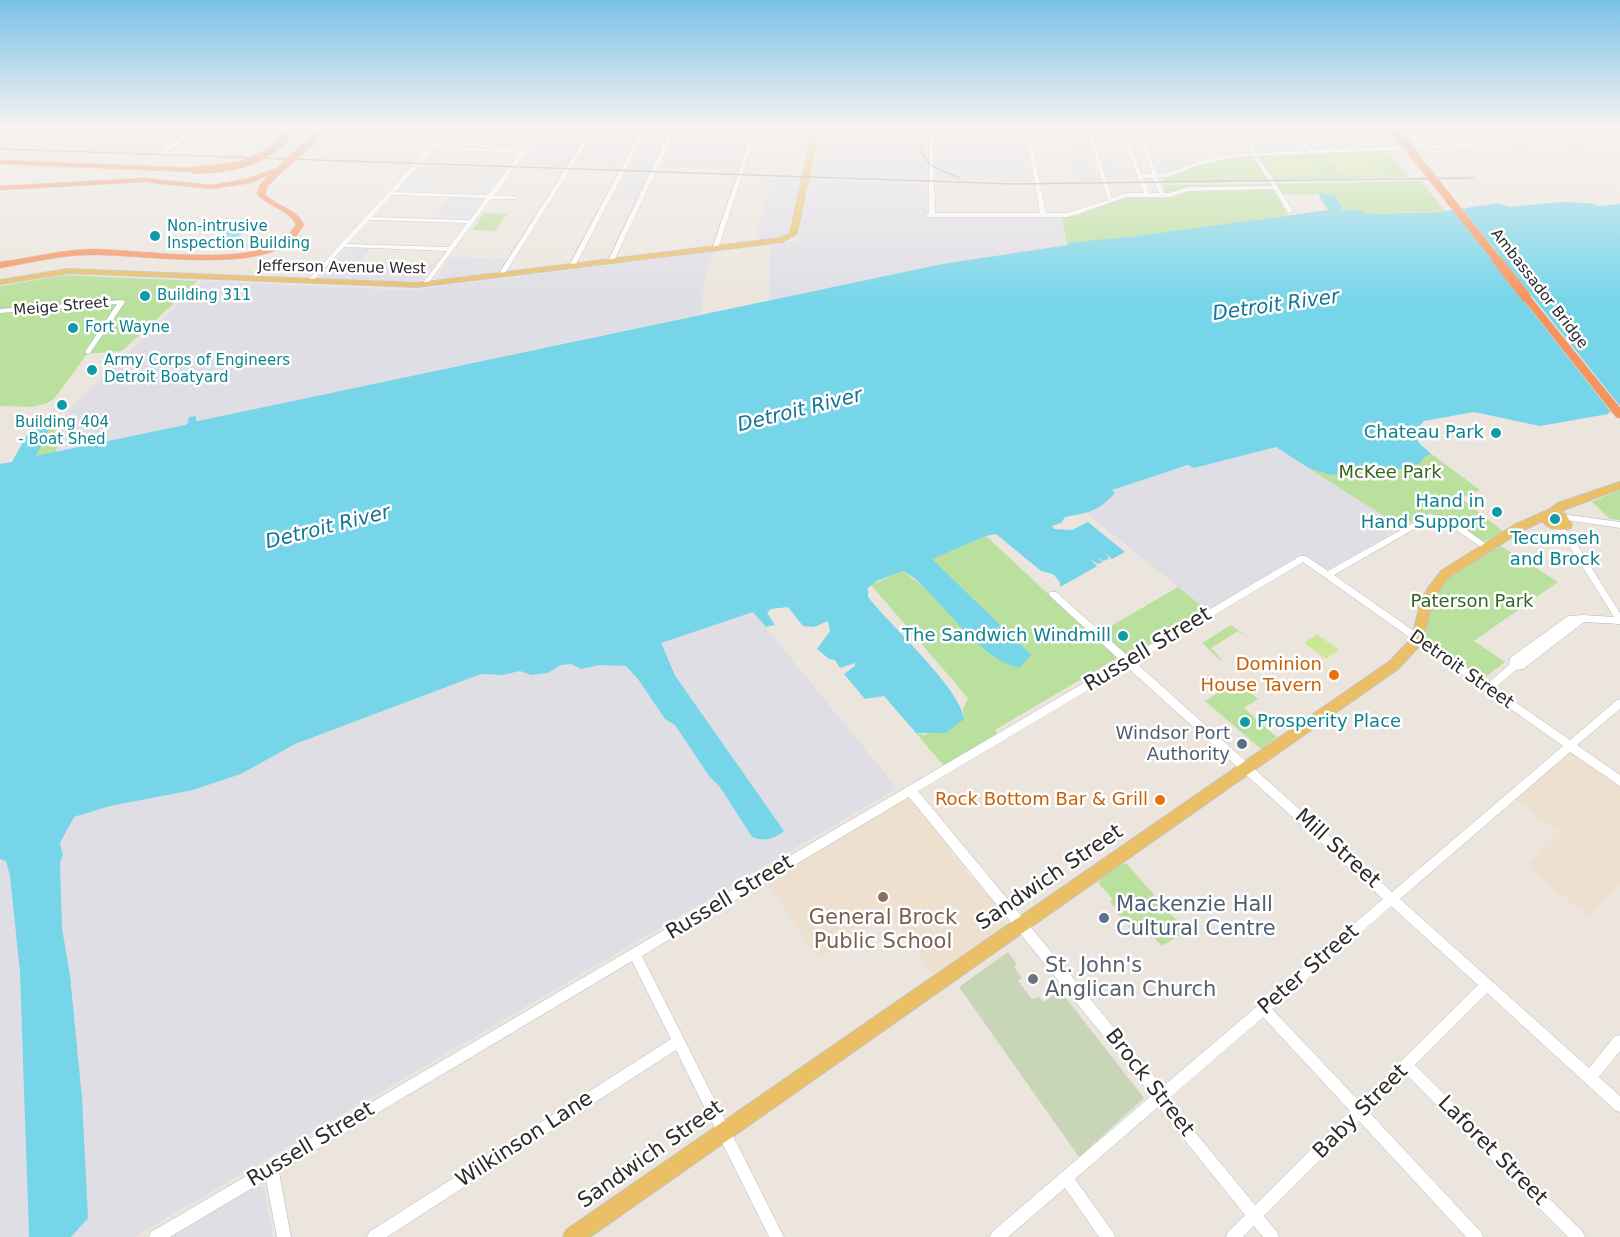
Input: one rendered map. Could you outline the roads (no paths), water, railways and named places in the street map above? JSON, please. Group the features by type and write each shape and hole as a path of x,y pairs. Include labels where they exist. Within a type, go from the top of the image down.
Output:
{"highway":[{"path":"0,188 57,185"},
{"path":"176,185 194,187 228,185"},
{"path":"0,265 91,252 222,258 259,252 287,240 300,225 297,218 267,201 261,194 264,185"},
{"name":"Ambassador Bridge","path":"1438,185 1620,415"}],"main road":[{"name":"Jefferson Avenue West","path":"0,282 68,272 426,284 716,249 788,238 793,234 803,185"},
{"path":"1418,640 1426,604 1438,582 1462,563 1518,528 1558,520 1569,505 1620,485"},
{"name":"Sandwich Street","path":"573,1237 1395,665 1418,640"}],"street":[{"path":"307,281 399,185"},
{"path":"426,284 499,185"},
{"path":"501,275 559,185"},
{"path":"572,266 615,185"},
{"path":"611,261 647,185"},
{"path":"716,249 736,185"},
{"path":"930,185 930,215 1072,214 1126,195 1172,195 1187,189 1275,187 1290,211"},
{"path":"1038,185 1043,214"},
{"path":"1106,185 1110,199"},
{"path":"1143,185 1147,194"},
{"path":"1158,185 1162,195"},
{"path":"391,193 513,198"},
{"path":"366,218 472,222"},
{"path":"341,245 451,249"},
{"name":"Meige Street","path":"0,311 122,302 88,352"},
{"path":"1328,575 1424,518 1434,516 1447,520 1488,548"},
{"path":"1558,520 1620,525"},
{"path":"1558,520 1620,609"},
{"path":"1558,520 1620,621"},
{"name":"Detroit Street","path":"1303,558 1620,781"},
{"name":"Russell Street","path":"156,1237 1303,558"},
{"name":"Mill Street","path":"1053,594 1620,1105"},
{"path":"1488,688 1514,666 1520,666 1583,618 1620,621"},
{"name":"Peter Street","path":"998,1237 1620,703"},
{"name":"Brock Street","path":"911,790 1154,1087 1160,1098 1272,1237"},
{"path":"635,954 677,1042 777,1237"},
{"name":"Baby Street","path":"1233,1237 1487,985"},
{"path":"1264,1009 1476,1237"},
{"path":"1590,1077 1620,1041"},
{"name":"Wilkinson Lane","path":"374,1237 677,1042"},
{"name":"Laforet Street","path":"1407,1066 1578,1237"},
{"path":"271,1169 284,1237"},
{"path":"1066,1178 1108,1237"}],"water":[{"name":"Detroit River","path":"1318,194 1335,195 1343,210 1340,212 1358,209 1364,213 1374,214 1439,212 1499,203 1509,207 1561,202 1600,206 1620,204 1620,414 1609,412 1540,426 1474,412 1424,421 1414,432 1419,443 1431,454 1425,456 1419,464 1386,472 1353,471 1331,475 1309,468 1276,447 1194,468 1188,465 1112,490 1115,493 1098,507 1065,517 1061,523 1052,526 1054,529 1072,530 1088,522 1125,552 1112,559 1104,552 1109,558 1104,561 1097,557 1103,562 1098,564 1091,560 1097,566 1060,587 1060,582 1053,574 1041,571 996,534 932,559 1031,655 1019,668 1004,662 976,642 913,577 903,571 877,581 868,588 868,597 938,674 960,706 964,719 946,733 916,733 884,696 865,699 844,674 855,666 855,663 840,668 835,660 829,659 817,649 830,631 828,621 814,627 803,626 788,607 771,609 767,613 775,625 766,627 753,612 661,643 676,677 784,831 769,839 752,837 720,787 709,776 675,725 665,719 638,679 626,666 600,665 581,669 571,664 561,665 548,673 531,675 520,671 503,675 481,674 295,744 241,774 193,790 110,806 74,817 60,843 63,855 60,862 62,928 70,975 82,1098 88,1218 71,1237 29,1237 20,972 10,876 6,861 0,859 0,464 12,462 33,424 53,421 36,456 185,425 189,417 196,416 196,421 198,421 942,264 1068,245 1067,243 1129,237 1328,210"},
{"path":"226,222 257,224 236,238 222,240"}],"place":[{"name":"Non-intrusive Inspection Building","path":"155,236"},
{"name":"Building 311","path":"145,296"},
{"name":"Fort Wayne","path":"73,328"},
{"name":"Army Corps of Engineers Detroit Boatyard","path":"92,370"},
{"name":"Building 404 - Boat Shed","path":"62,405"},
{"name":"Chateau Park","path":"1496,433"},
{"name":"Hand in Hand Support","path":"1497,512"},
{"name":"Tecumseh and Brock","path":"1555,519"},
{"name":"The Sandwich Windmill","path":"1123,636"},
{"name":"Dominion House Tavern","path":"1334,675"},
{"name":"Prosperity Place","path":"1245,722"},
{"name":"Windsor Port Authority","path":"1242,744"},
{"name":"Rock Bottom Bar & Grill","path":"1160,800"},
{"name":"General Brock Public School","path":"883,897"},
{"name":"Mackenzie Hall Cultural Centre","path":"1104,918"},
{"name":"St. John's Anglican Church","path":"1033,979"}],"park label":[{"name":"McKee Park","path":"1390,473"},
{"name":"Paterson Park","path":"1472,602"}]}
